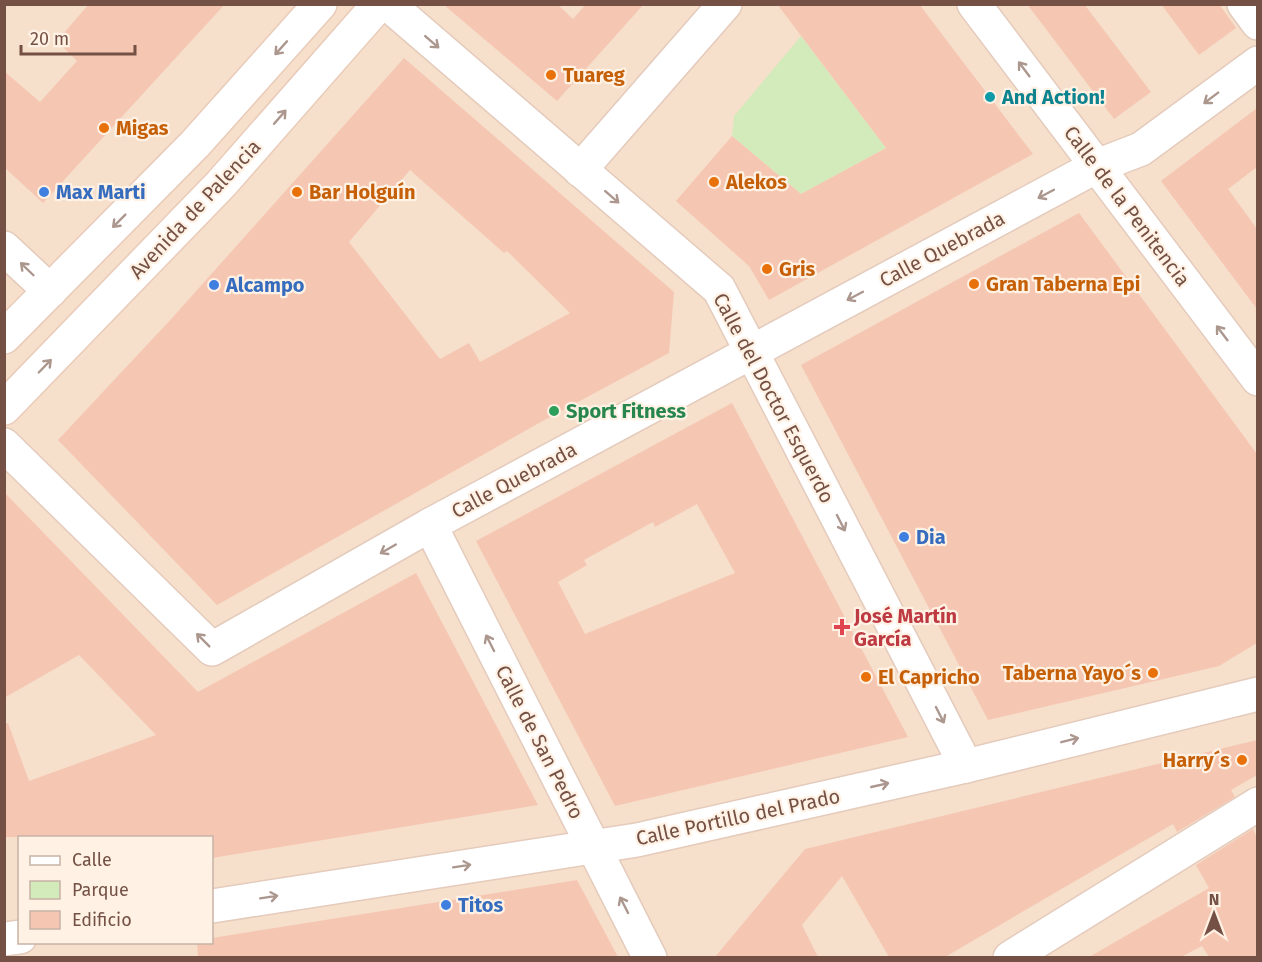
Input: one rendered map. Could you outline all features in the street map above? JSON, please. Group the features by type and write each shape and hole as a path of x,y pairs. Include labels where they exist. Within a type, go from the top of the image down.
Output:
{"street":[{"path":"4,338 195,144 320,4"},
{"name":"Avenida de Palencia","path":"4,408 221,184 379,4"},
{"name":"Calle del Doctor Esquerdo","path":"388,4 719,289 966,766"},
{"path":"580,170 725,4"},
{"name":"Calle de la Penitencia","path":"974,4 1257,379"},
{"path":"1244,4 1257,23"},
{"name":"Calle Quebrada","path":"4,445 212,649 430,525 1097,166 1142,149 1257,63"},
{"path":"4,248 50,291"},
{"name":"Calle de San Pedro","path":"430,525 650,957"},
{"name":"Calle Portillo del Prado","path":"213,906 592,845 637,840 966,766 1257,694"},
{"path":"1010,957 1257,804"}],"shaded area":[{"path":"5,5 1257,5 1257,957 5,958"}],"green space":[{"path":"801,36 886,148 801,194 732,136 734,116"}],"building":[{"path":"89,4 225,4 43,203 4,167 4,71 40,102 77,61 57,41"},
{"path":"443,4 557,4 573,19 586,4 644,4 557,101"},
{"path":"777,4 919,4 1033,154 769,300 749,266 676,201 732,136 801,194 886,148"},
{"path":"1027,4 1084,4 1151,92 1114,119"},
{"path":"1161,4 1219,4 1236,28 1199,55"},
{"path":"404,58 674,292 669,353 539,423 217,605 58,440 173,317","holes":["410,170 504,253 507,251 570,313 480,362 469,343 440,359 349,242"]},
{"path":"1257,108 1257,167 1228,189 1257,229 1257,309 1161,181"},
{"path":"1079,213 1257,454 1257,643 1219,666 988,720 801,365"},
{"path":"732,403 908,737 615,806 476,541","holes":["697,504 735,573 585,634 558,582 587,565 584,560 653,522 655,527"]},
{"path":"4,492 198,692 416,573 538,805 213,858 213,836 4,837 4,724 8,723 29,781 156,735 79,655 4,698"},
{"path":"1257,740 1257,775 1231,790 1235,797 1177,832 1173,824 945,957 889,957 842,876 802,925 818,957 715,957 805,849"},
{"path":"1253,829 1257,838 1257,957 1209,957 1202,946 1181,957 1089,957 1209,888 1196,865"},
{"path":"577,880 618,957 198,957 197,944 213,944 213,938"}],"place":[{"name":"Tuareg","path":"551,75"},
{"name":"And Action!","path":"990,97"},
{"name":"Migas","path":"104,128"},
{"name":"Alekos","path":"714,182"},
{"name":"Max Marti","path":"44,192"},
{"name":"Bar Holguín","path":"297,192"},
{"name":"Gris","path":"767,269"},
{"name":"Gran Taberna Epi","path":"974,284"},
{"name":"Alcampo","path":"214,285"},
{"name":"Sport Fitness","path":"554,411"},
{"name":"Dia","path":"904,537"},
{"name":"José Martín García","path":"842,627"},
{"name":"Taberna Yayo´s","path":"1153,673"},
{"name":"El Capricho","path":"866,677"},
{"name":"Harry´s","path":"1242,760"},
{"name":"Titos","path":"446,905"}]}
